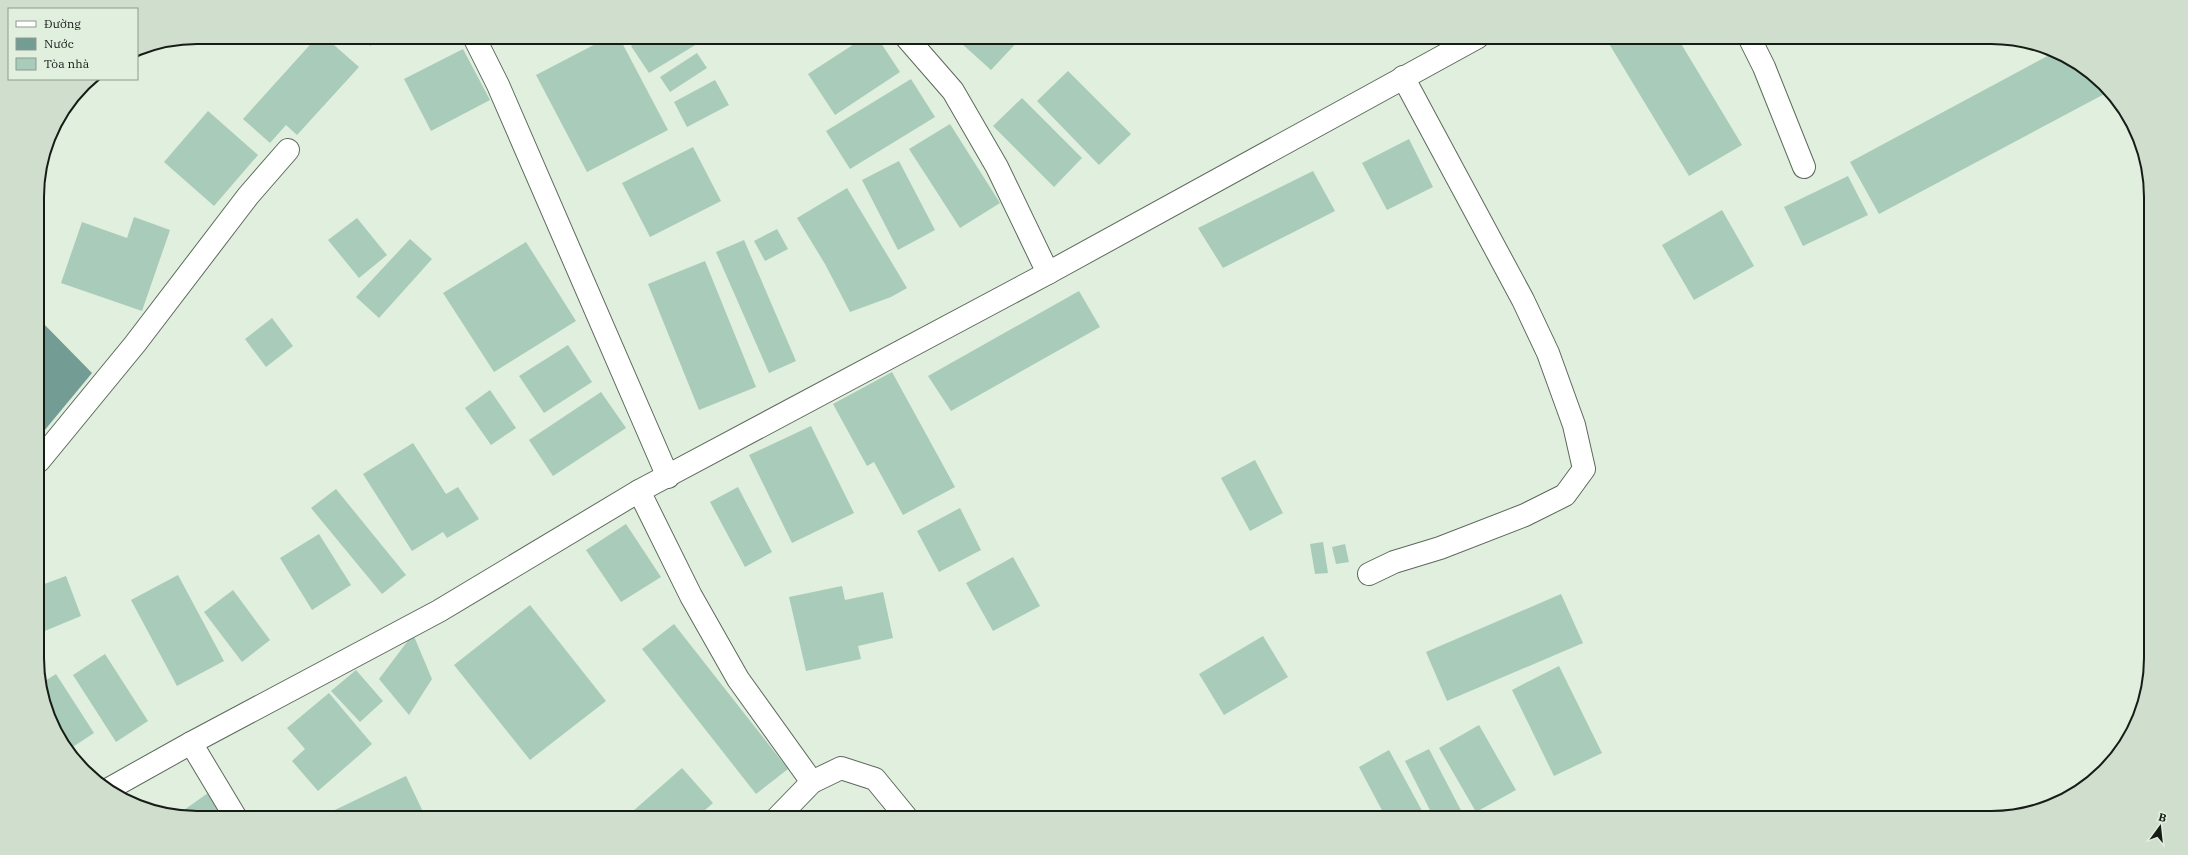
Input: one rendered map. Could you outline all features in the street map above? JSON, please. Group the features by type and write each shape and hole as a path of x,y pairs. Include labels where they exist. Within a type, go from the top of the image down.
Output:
{"street":[{"path":"478,44 498,85 668,477"},
{"path":"912,44 953,91 997,167 1048,273"},
{"path":"114,786 191,743 439,611 639,492 1048,273 1465,44"},
{"path":"1752,44 1764,67 1804,167"},
{"path":"1369,574 1394,562 1440,548 1525,515 1565,494 1584,469 1574,425 1548,353 1523,300 1403,77"},
{"path":"44,455 135,344 248,196 288,150"},
{"path":"639,492 691,596 738,679 812,782"},
{"path":"191,743 232,811"},
{"path":"784,811 812,782 841,768 875,779 901,811"}],"water":[{"path":"44,324 92,373 44,431"}],"building":[{"path":"311,44 333,44 359,67 297,135 286,125 270,143 243,119"},
{"path":"596,44 623,44 668,130 587,172 536,75"},
{"path":"634,44 697,44 649,73 631,46"},
{"path":"854,44 882,44 900,72 835,115 808,74"},
{"path":"962,44 1015,44 991,70"},
{"path":"1609,44 1681,44 1742,145 1689,176"},
{"path":"463,49 490,100 431,131 404,79"},
{"path":"697,53 707,68 670,92 660,77"},
{"path":"2048,56 2076,70 2092,82 2104,94 1879,214 1850,162"},
{"path":"1068,71 1131,134 1099,165 1037,101"},
{"path":"911,79 935,117 850,169 826,131"},
{"path":"715,80 729,105 687,127 674,102"},
{"path":"1022,98 1082,158 1054,187 993,126"},
{"path":"208,111 258,155 214,206 164,162"},
{"path":"950,124 1000,203 960,228 909,149"},
{"path":"1409,139 1433,187 1387,210 1362,163"},
{"path":"693,147 721,201 650,237 622,183"},
{"path":"899,161 935,230 898,250 862,180"},
{"path":"1313,171 1335,211 1223,268 1198,228"},
{"path":"1848,176 1868,215 1803,246 1784,207"},
{"path":"847,188 907,288 891,297 850,312 825,264 797,218"},
{"path":"1722,210 1754,266 1694,300 1662,245"},
{"path":"134,217 170,230 142,311 61,283 82,222 127,238"},
{"path":"357,218 387,255 359,278 328,240"},
{"path":"777,229 788,249 765,261 754,241"},
{"path":"410,239 432,259 379,318 356,297"},
{"path":"744,240 796,361 769,373 716,252"},
{"path":"526,242 576,321 494,372 443,293"},
{"path":"705,261 756,387 699,410 648,284"},
{"path":"1079,291 1100,327 951,411 928,376"},
{"path":"272,318 293,346 266,367 245,339"},
{"path":"568,345 592,382 544,413 519,376"},
{"path":"892,372 955,487 903,515 874,462 867,466 833,404"},
{"path":"490,390 516,428 491,445 465,408"},
{"path":"601,392 626,428 553,476 529,440"},
{"path":"811,426 854,513 792,543 749,455"},
{"path":"413,443 446,494 458,487 479,519 447,538 443,532 412,551 363,474"},
{"path":"1255,460 1283,513 1250,531 1221,478"},
{"path":"738,487 772,552 745,567 710,502"},
{"path":"336,489 406,575 382,594 311,508"},
{"path":"960,508 981,550 939,572 917,531"},
{"path":"626,524 661,577 621,602 586,550"},
{"path":"319,534 351,585 312,610 280,558"},
{"path":"1323,542 1328,573 1315,574 1310,544"},
{"path":"1345,544 1349,562 1336,564 1332,547"},
{"path":"1013,557 1040,606 993,631 966,583"},
{"path":"178,575 224,661 177,686 131,600"},
{"path":"66,576 81,616 44,631 44,584"},
{"path":"842,586 845,600 883,592 893,638 858,646 861,659 806,671 789,597"},
{"path":"233,590 270,640 242,662 204,612"},
{"path":"1561,594 1583,643 1447,701 1426,652"},
{"path":"530,605 606,701 530,760 454,665"},
{"path":"674,624 788,769 756,794 642,649"},
{"path":"413,634 432,679 409,715 379,679"},
{"path":"1263,636 1288,677 1224,715 1199,674"},
{"path":"105,654 148,721 116,742 73,675"},
{"path":"1559,666 1602,753 1554,776 1512,690"},
{"path":"356,670 383,701 360,722 331,691"},
{"path":"56,674 94,733 73,747 60,725 52,707 46,681"},
{"path":"329,693 372,744 318,791 292,761 305,749 287,728"},
{"path":"1479,725 1516,790 1475,811 1439,748"},
{"path":"1429,749 1461,811 1430,811 1405,761"},
{"path":"1389,750 1422,811 1382,811 1359,767"},
{"path":"682,768 713,803 704,811 633,811"},
{"path":"406,776 423,811 333,811"},
{"path":"208,793 221,811 187,811 183,811"}]}
